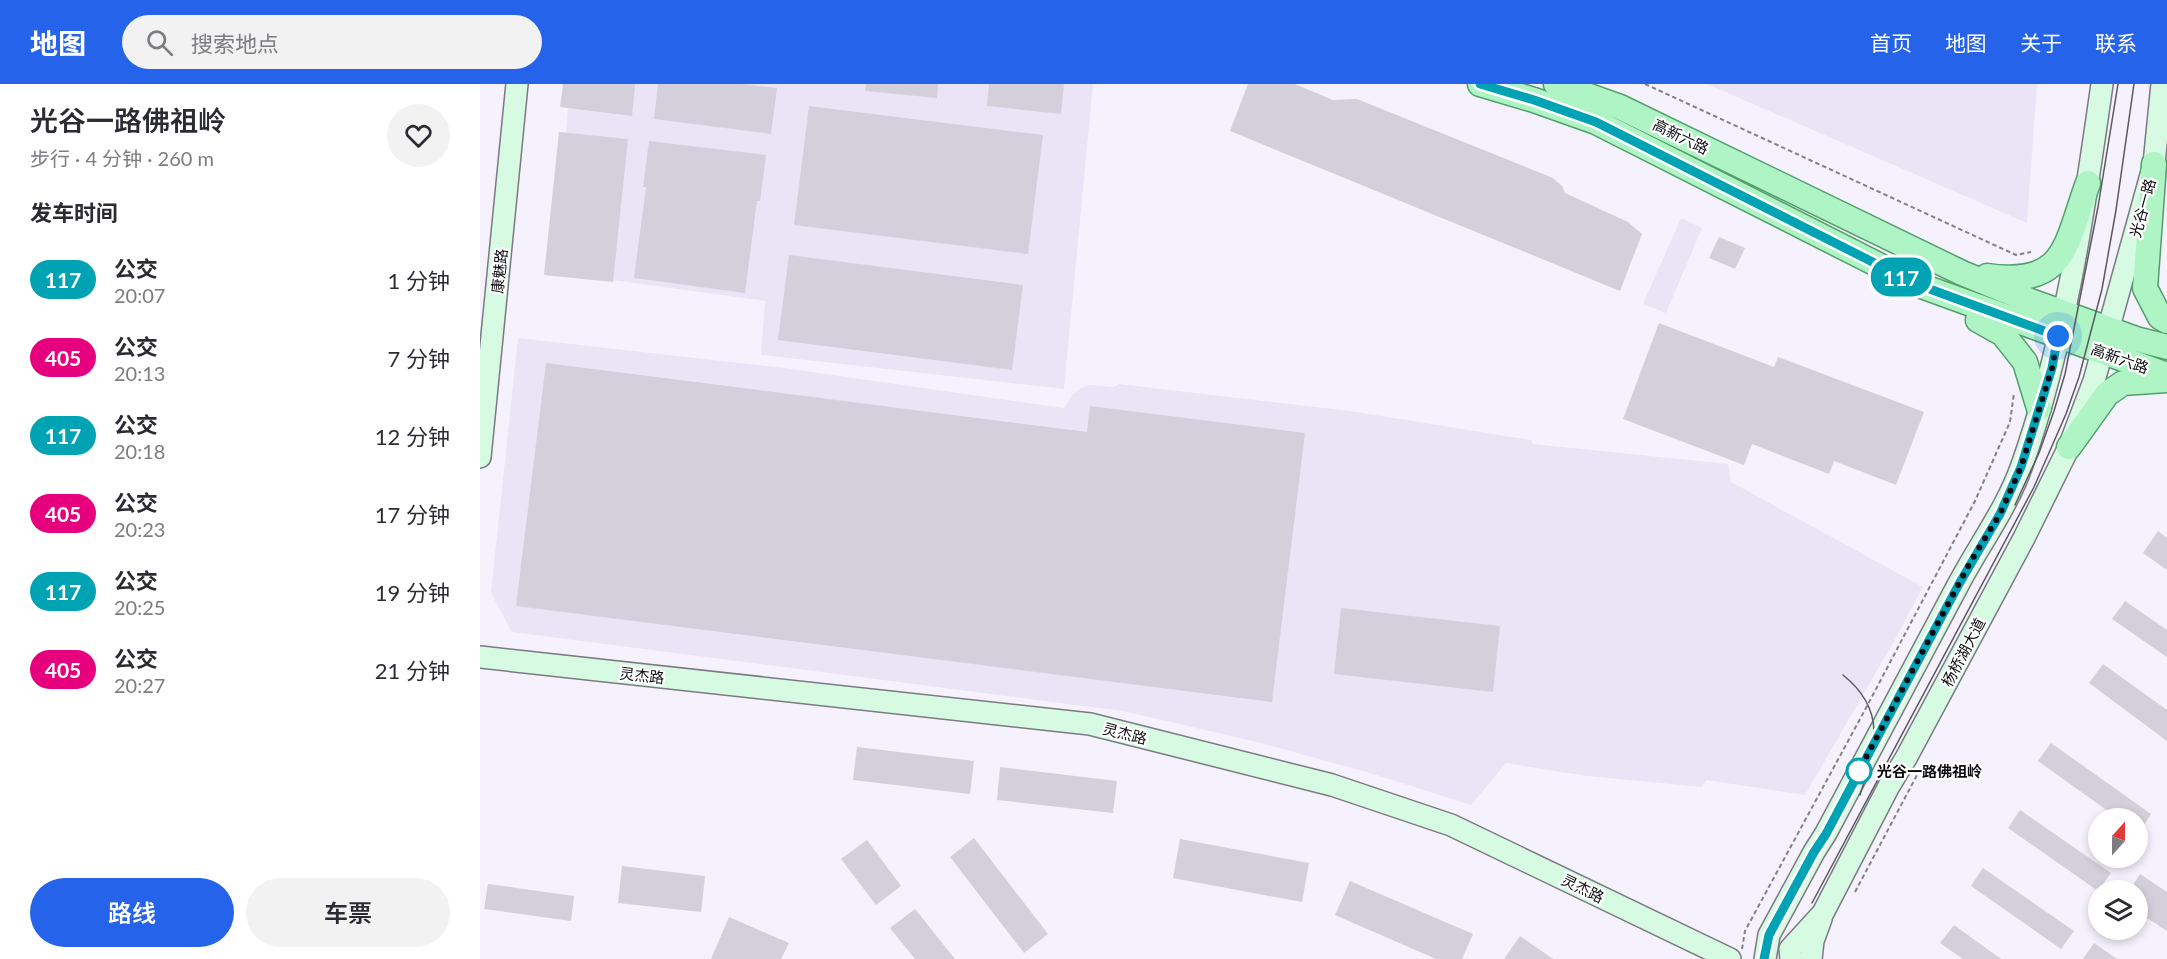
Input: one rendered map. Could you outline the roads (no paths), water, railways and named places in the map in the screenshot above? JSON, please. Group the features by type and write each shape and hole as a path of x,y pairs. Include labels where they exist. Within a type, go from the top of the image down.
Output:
{"main road":[{"name":"康魅路","path":"480,457 517,84"},
{"name":"高新六路","path":"1480,84 1596,122 1916,284 2058,336 2167,347"},
{"name":"高新六路","path":"1556,84 1620,107 1962,273 2063,313 2105,341 2167,375"},
{"path":"1764,959 1769,935 1832,823 1967,569 2000,514 2021,467 2052,368 2088,183 2102,84"},
{"name":"光谷一路","path":"2105,341 2154,164 2162,84"},
{"path":"2154,164 2145,288 2160,317 2167,321"},
{"path":"1962,273 2007,279 2024,278 2052,266 2063,251 2088,183"},
{"path":"1916,284 2003,334 2025,362 2039,408"},
{"path":"2145,288 2167,301"},
{"name":"杨桥湖大道","path":"1791,959 1790,949 1823,913 1888,786 1906,758 2024,538 2069,447 2105,341"},
{"path":"2069,447 2107,394 2123,383 2167,380"},
{"name":"灵杰路","path":"480,657 1090,724 1332,785 1451,825 1736,954"},
{"path":"1803,872 1796,897 1796,910 1800,916 1808,918 1823,913"},
{"path":"1811,959 1813,941 1823,913"}],"tram line":[{"path":"2015,505 2039,453 2065,374 2098,207 2118,84"},
{"path":"1812,903 2034,487 2066,414 2079,377 2102,289 2134,84"},
{"path":"1843,675 1867,702 1872,716 1873,746 1860,795"}],"place":[{"name":"光谷一路佛祖岭","path":"1859,771"}]}
